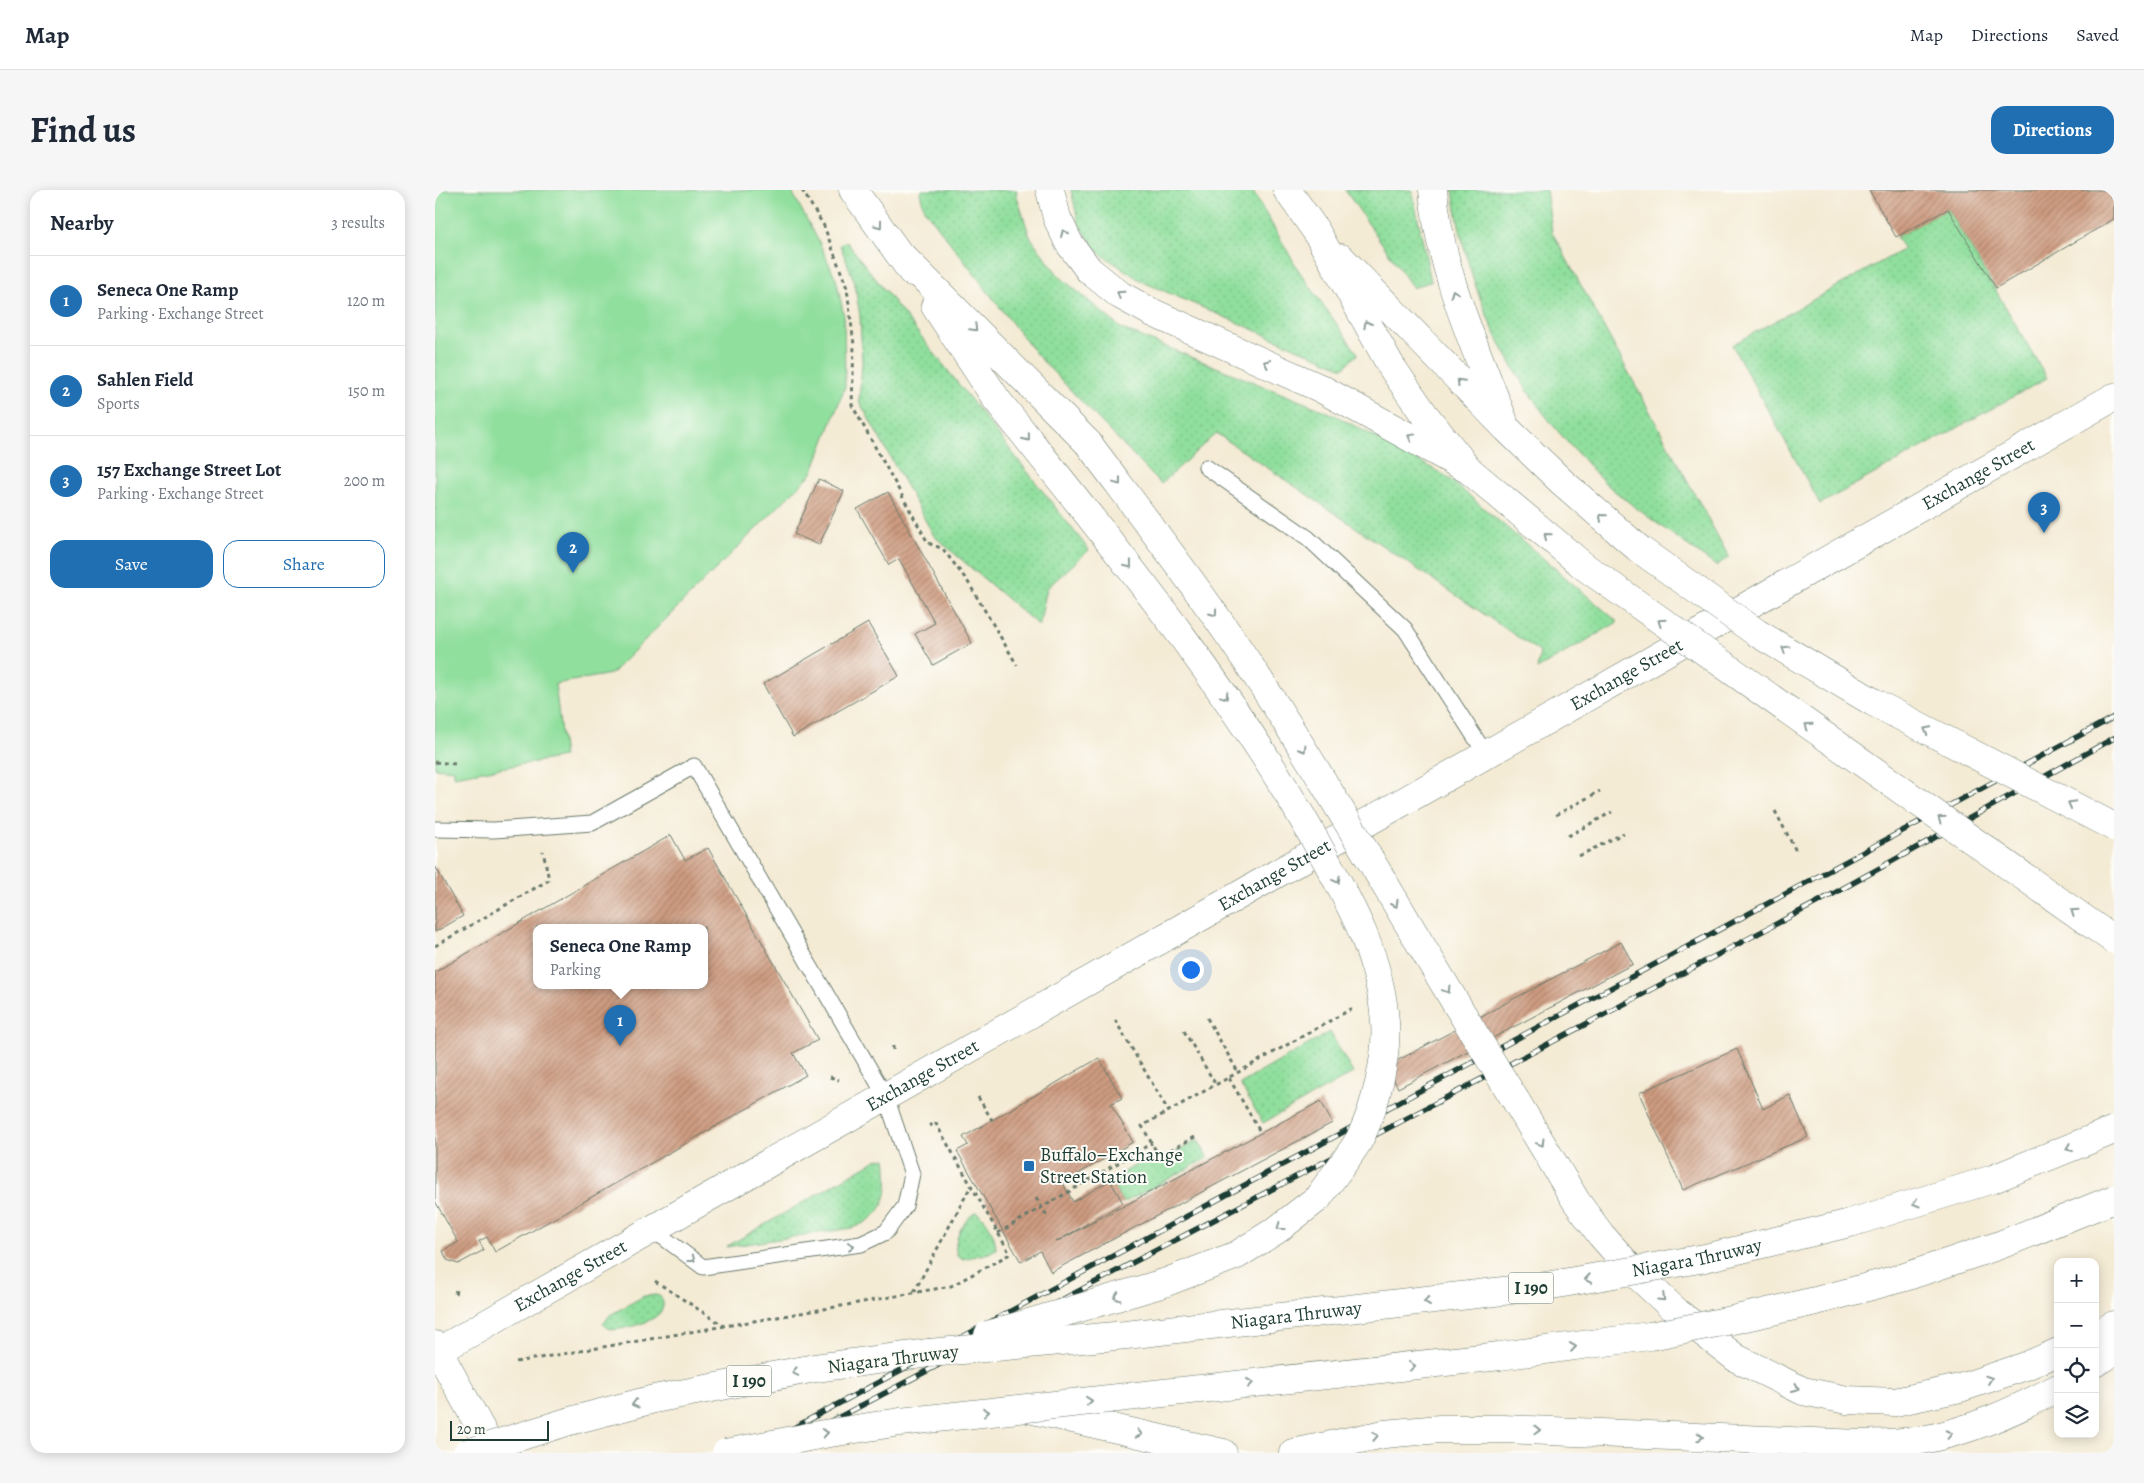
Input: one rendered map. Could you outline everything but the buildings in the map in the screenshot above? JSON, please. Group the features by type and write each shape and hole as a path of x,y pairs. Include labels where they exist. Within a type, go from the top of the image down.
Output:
{"main road":[{"path":"1050,190 1057,218 1069,242 1089,270 1120,294 1151,312 1322,389 1469,470 1585,567 2114,940"},
{"path":"1287,190 1316,231 1403,384 1424,414 1469,470"},
{"path":"1433,190 1435,217 1449,279 1507,429"},
{"path":"858,191 997,400 1133,571 1192,649 1293,801 1351,904 1377,968 1385,1024 1381,1082 1359,1140 1318,1198 1278,1229 1237,1255 1164,1283 929,1353"},
{"path":"1316,231 1507,429 1561,481 1639,549 1757,633 1873,702 2114,827"},
{"path":"902,256 1088,443 1237,646 1324,782 1431,965 1576,1201 1601,1235 1635,1273 1678,1313 1736,1358 1803,1391 1847,1400 1895,1402 1960,1388 2026,1366 2054,1354"},
{"name":"Exchange Street","path":"436,1350 653,1230 2114,397"},
{"name":"Niagara Thruway","path":"467,1453 571,1421 654,1399 815,1368 929,1353 1126,1335 1546,1286 1705,1258 1850,1223 1974,1185 2114,1130"},
{"path":"726,1453 881,1425 1555,1350 1651,1336 1816,1301 1905,1277 2000,1245 2114,1199"},
{"path":"2099,1333 2114,1325"},
{"path":"436,1350 494,1453"},
{"path":"2099,1360 2114,1350"},
{"path":"1293,1453 1384,1434 1440,1429 1503,1429 1861,1444 1920,1440 1966,1430 2009,1413 2054,1390"},
{"path":"1023,1408 1223,1453"}],"lane":[{"path":"1206,467 1308,538 1405,629 1487,756"},
{"path":"435,829 494,830 592,823 694,766 885,1097 912,1174 905,1206 886,1232 861,1244 703,1267 653,1230"}],"path":[{"path":"802,190 824,226 835,251 847,288 854,346 852,405 929,543 943,549 968,582 1017,665"},
{"path":"435,762 455,764"},
{"path":"1556,815 1601,791"},
{"path":"1775,811 1796,851"},
{"path":"1568,836 1612,812"},
{"path":"435,946 549,880 538,826"},
{"path":"1579,856 1624,833"},
{"path":"1195,1136 1159,1156 1142,1126 1355,1006"},
{"path":"1207,1018 1238,1072"},
{"path":"1115,1020 1169,1112"},
{"path":"1184,1031 1216,1085"},
{"path":"893,1042 893,1050"},
{"path":"830,1077 839,1080"},
{"path":"1229,1078 1259,1130"},
{"path":"978,1097 992,1120"},
{"path":"516,1362 951,1286 1010,1254 935,1122 929,1126"},
{"path":"998,1233 1152,1142"},
{"path":"914,1293 971,1186"},
{"path":"1036,1198 1047,1216"},
{"path":"655,1281 724,1326"}],"green space":[{"path":"435,190 791,190 819,242 836,279 844,316 845,387 812,473 611,674 555,684 564,757 454,776 454,770 435,768"},
{"path":"922,190 1017,190 1016,194 1030,237 1059,276 1122,329 1335,415 1446,476 1618,622 1537,669 1540,652 1216,433 1161,484 1036,354 924,209 920,192"},
{"path":"1071,190 1252,190 1299,271 1358,354 1343,368 1143,282 1099,253 1079,225"},
{"path":"1345,190 1412,190 1431,281 1413,288"},
{"path":"1453,190 1546,190 1552,232 1729,557 1716,566 1612,489 1557,430 1534,400 1513,368 1481,301 1469,265"},
{"path":"1948,209 2047,378 1820,504 1732,345 1904,249 1896,237"},
{"path":"846,241 1089,550 1047,588 1039,626 934,536 859,401 862,363 860,316 854,280 840,245"},
{"path":"1330,1032 1353,1073 1263,1123 1240,1084"},
{"path":"1198,1140 1208,1158 1123,1203 1110,1180 1154,1155 1158,1162"},
{"path":"886,1158 887,1182 884,1201 880,1210 864,1223 852,1228 726,1247 876,1160"},
{"path":"976,1212 990,1228 996,1249 989,1253 963,1259 957,1255 957,1237 963,1225"},
{"path":"656,1295 661,1297 663,1305 661,1312 646,1322 611,1330 603,1324 610,1315 644,1296"}],"railway":[{"path":"747,1453 2114,717"},
{"path":"771,1453 1833,894 2114,738"}],"place":[{"name":"157 Exchange Street Lot","path":"2044,533"},
{"name":"Sahlen Field","path":"573,573"},
{"name":"Seneca One Ramp","path":"620,1046"},
{"name":"Buffalo–Exchange Street Station","path":"1029,1166"}]}
